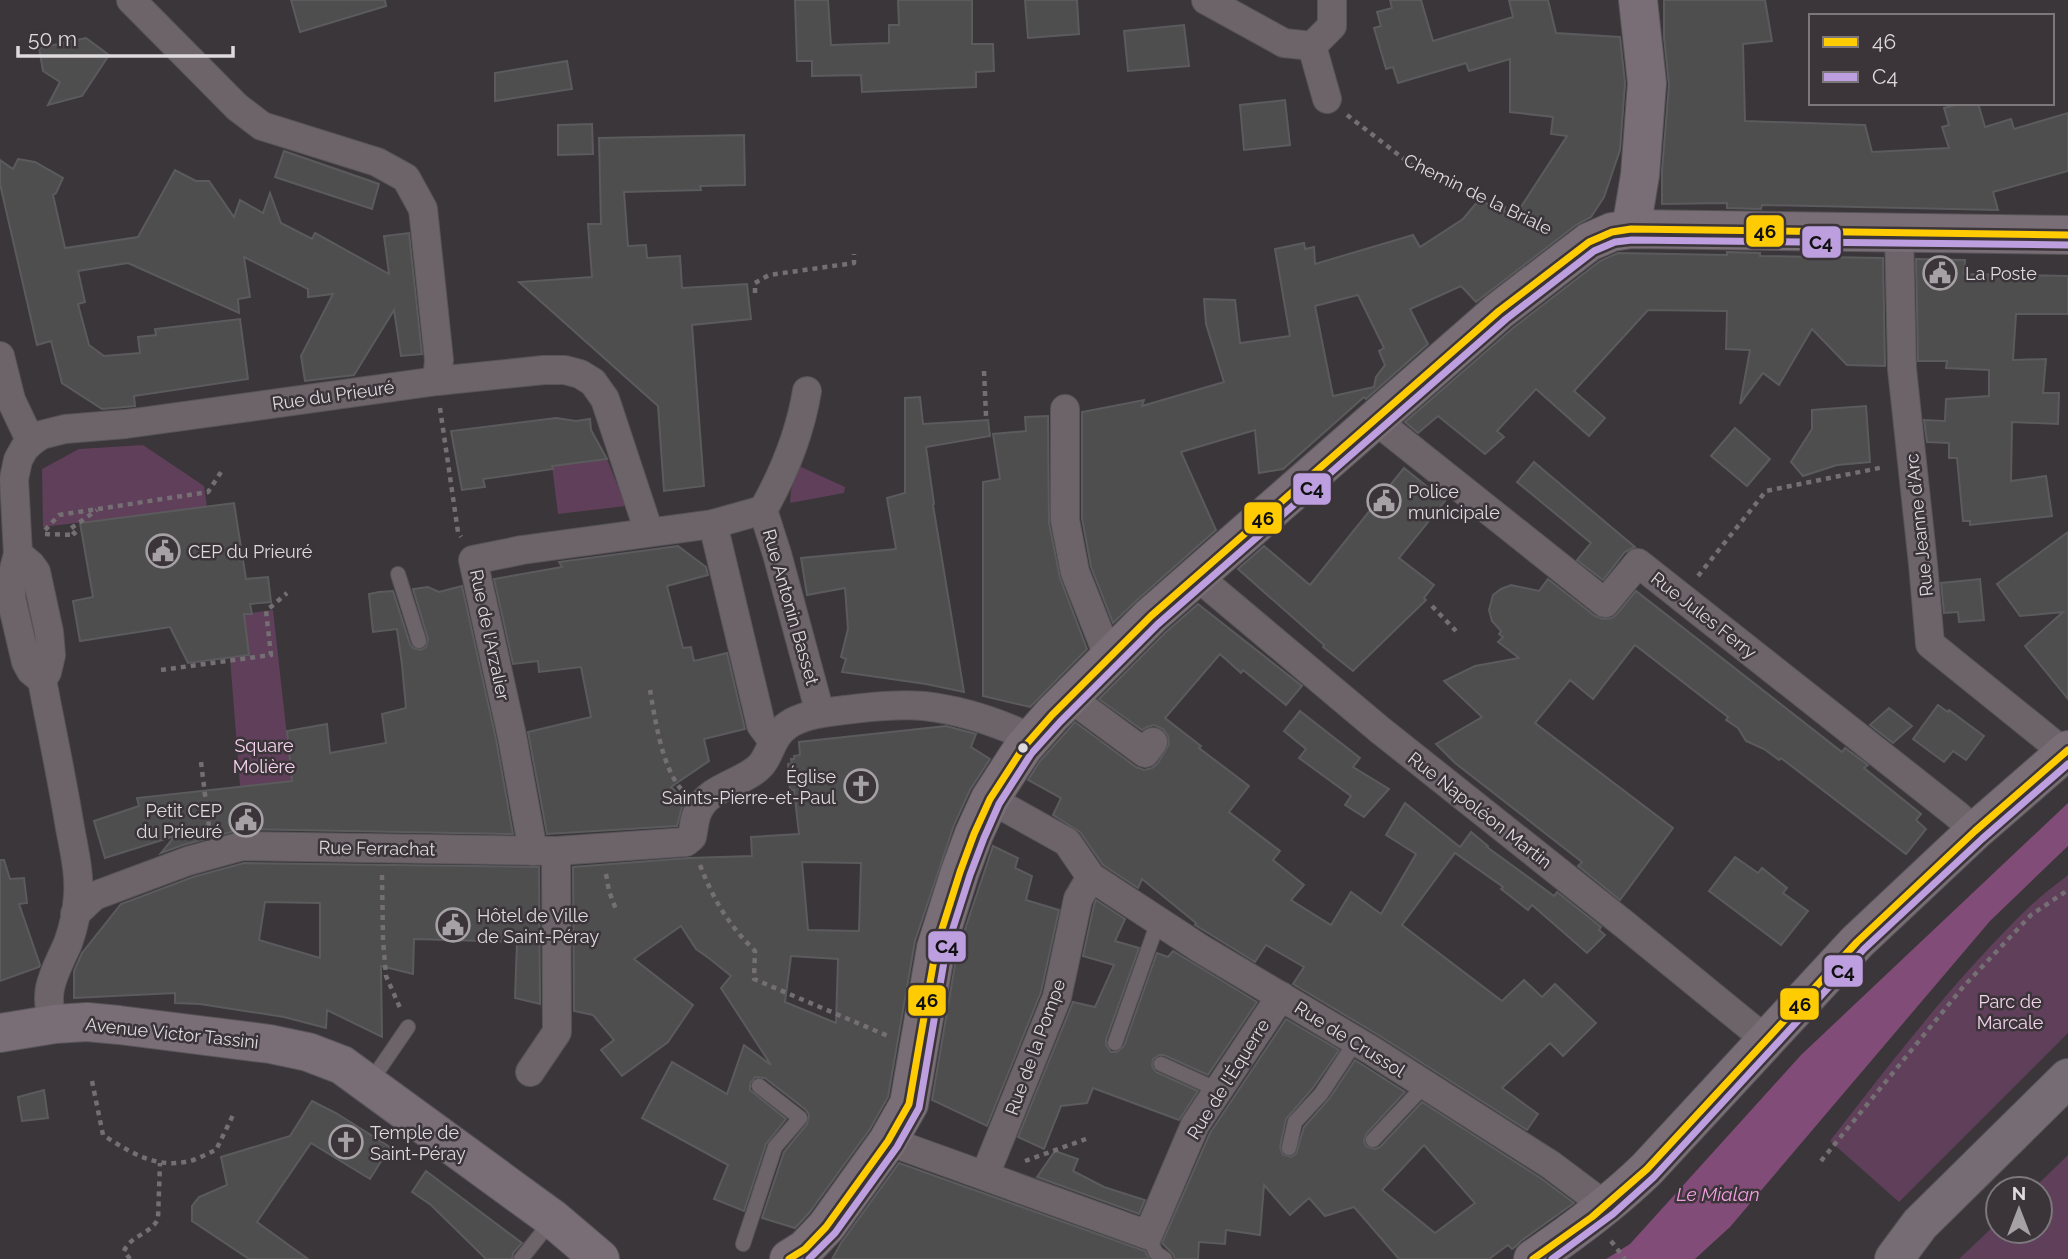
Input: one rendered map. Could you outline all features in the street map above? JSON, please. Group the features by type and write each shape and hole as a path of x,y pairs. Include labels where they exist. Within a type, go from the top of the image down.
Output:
{"main road":[{"path":"1894,1259 1920,1224 2068,1078"},
{"path":"1870,1259 1920,1224"}],"street":[{"path":"131,0 237,107 261,126 377,162 406,178 423,209 439,360 437,381"},
{"path":"1206,0 1284,43 1312,46"},
{"path":"1312,46 1332,26 1332,0"},
{"path":"1630,229 1640,175 1647,83 1638,0"},
{"path":"1312,46 1327,99"},
{"path":"789,1259 805,1249 826,1227 888,1140 909,1104 936,948 960,872 990,799 1031,738 1151,616 1374,419 1571,253 1612,232 1630,229 2068,235"},
{"name":"Rue Jeanne d'Arc","path":"1899,232 1902,369 1930,644 2066,752"},
{"path":"0,356 11,400 31,442 18,460 7,504 18,554 11,586 14,614 26,662 31,671 42,680 76,864 78,897 75,914 69,941 54,972 48,996 48,1010 55,1024"},
{"name":"Rue du Prieuré","path":"31,442 51,431 65,429 126,424 437,381 553,370 580,374 593,382 605,399 649,532"},
{"path":"764,510 782,476 807,391"},
{"path":"1065,409 1065,520 1075,572 1109,658"},
{"name":"Rue Jules Ferry","path":"1374,419 1605,604 1638,563 1975,831"},
{"name":"Rue Antonin Basset","path":"473,560 522,550 713,524 764,510 820,713"},
{"path":"713,524 761,725 773,741"},
{"name":"Rue de l'Arzalier","path":"473,560 512,736 545,851 557,1032 530,1072"},
{"name":"Rue Napoléon Martin","path":"1198,577 1380,730 1630,928 1766,1040"},
{"path":"1069,697 1145,753 1153,742"},
{"path":"692,837 696,813 702,802 758,768 781,730 793,722 820,713 888,706 925,706 962,714 1031,738"},
{"path":"1532,1259 1575,1231 1604,1220 1647,1169 1857,942 1975,831 2066,752"},
{"path":"990,799 1067,842 1091,877"},
{"name":"Rue Ferrachat","path":"75,914 94,896 188,860 242,846 545,851 680,843 692,837"},
{"name":"Rue de Crussol","path":"1091,877 1201,949 1356,1041 1551,1165 1591,1195 1604,1220"},
{"name":"Rue de la Pompe","path":"985,1175 1057,997 1079,899 1091,877"},
{"name":"Rue de l'Équerre","path":"1148,1235 1195,1125 1281,996"},
{"name":"Avenue Victor Tassini","path":"0,1033 55,1024 88,1022 270,1044 308,1052 355,1075 553,1219 600,1259"},
{"path":"888,1140 1148,1235"}],"lane":[{"path":"398,574 419,641"},
{"path":"1115,1043 1158,922"},
{"path":"355,1075 408,1027"},
{"path":"1289,1148 1294,1122 1321,1094 1356,1041"},
{"path":"1161,1064 1218,1090"},
{"path":"743,1244 775,1147 800,1118 759,1086"},
{"path":"1373,1140 1424,1086"},
{"path":"521,1259 553,1219"},
{"path":"1148,1235 1156,1253 1165,1259"}],"path":[{"name":"Chemin de la Briale","path":"1327,99 1413,166 1557,233"},
{"path":"755,293 755,284 769,275 854,263 854,254"},
{"path":"984,371 986,416"},
{"name":"Rue de l'Arzalier","path":"437,381 458,532 473,560"},
{"path":"1681,597 1766,491 1912,461"},
{"path":"98,509 71,529 76,535 41,534 59,515 208,492 223,469"},
{"path":"161,670 271,656 266,611 287,593"},
{"path":"1432,606 1456,631"},
{"path":"650,690 657,732 674,780 687,793 702,802"},
{"path":"201,762 212,854"},
{"path":"692,837 709,889 733,929 755,951 754,979 918,1047"},
{"path":"382,848 383,940 387,976 408,1027"},
{"path":"602,849 609,891 617,912"},
{"path":"1821,1161 1963,987 2031,915 2068,890"},
{"path":"92,1081 103,1135 131,1153 160,1163 187,1163 216,1150 234,1113"},
{"path":"985,1175 1086,1139"},
{"path":"131,1259 124,1251 128,1242 155,1225 158,1219 160,1163"},
{"path":"1604,1220 1625,1259"}],"green space":[{"path":"143,445 204,486 207,507 43,527 42,469 79,449"},
{"path":"607,459 626,506 558,514 552,466"},
{"path":"799,466 845,487 844,493 790,503 791,490"},
{"name":"Square Molière","path":"273,610 292,781 240,786 230,658 249,655 244,614"},
{"name":"Parc de Marcale","path":"2068,875 2068,1033 1899,1202 1830,1141 1900,1051 1974,964 2032,905"},
{"path":"2068,1155 2068,1259 1959,1259 1984,1235 1984,1245 2054,1245 2054,1175 2047,1175"}],"water":[{"name":"Le Mialan","path":"2068,803 2068,846 1990,921 1730,1227 1695,1259 1606,1259 1630,1244 1801,1055"}],"building":[{"path":"291,0 385,0 386,6 300,32"},
{"path":"795,0 828,0 831,45 889,43 889,25 899,25 898,0 972,0 972,44 993,44 994,71 976,72 976,87 862,92 861,75 812,76 812,61 797,61"},
{"path":"1025,0 1077,0 1079,34 1028,38"},
{"path":"1390,0 1421,0 1433,41 1513,17 1509,0 1548,0 1556,33 1620,37 1625,83 1620,150 1604,197 1591,217 1576,225 1476,302 1461,286 1410,309 1428,344 1283,469 1259,473 1255,430 1181,452 1216,530 1113,623 1091,567 1082,518 1082,412 1144,400 1142,406 1224,382 1206,324 1204,299 1235,300 1240,343 1290,336 1275,249 1304,243 1305,249 1314,247 1315,264 1413,235 1420,247 1463,219 1479,200 1515,216 1567,136 1551,134 1553,117 1510,112 1510,59 1469,71 1466,63 1398,83 1393,67 1386,69 1374,28 1381,26 1377,12 1392,8","holes":["1358,295 1384,348 1379,351 1385,365 1376,377 1374,387 1333,396 1315,306"]},
{"path":"1664,0 1765,0 1772,41 1743,44 1745,121 1865,125 1872,152 1949,148 1942,127 1949,125 1944,108 1955,105 1979,105 1985,127 2011,119 2014,129 2068,113 2068,171 1993,192 1998,210 1762,205 1761,209 1727,208 1727,203 1662,204 1669,85 1664,37"},
{"path":"1184,25 1189,66 1128,71 1124,31"},
{"path":"86,38 109,55 82,96 48,105 60,82 43,71 39,48"},
{"path":"567,61 572,89 495,101 495,73"},
{"path":"1285,100 1290,145 1244,150 1240,105"},
{"path":"592,124 593,154 558,155 558,125"},
{"path":"744,135 745,185 700,186 701,190 624,192 628,246 646,245 647,258 680,256 682,288 747,284 751,319 692,325 704,486 664,491 658,406 519,282 592,277 588,224 601,224 599,138"},
{"path":"284,151 379,184 372,209 275,177"},
{"path":"18,159 35,162 63,178 53,195 65,248 138,237 175,170 196,181 209,181 234,217 240,200 263,213 270,193 281,223 312,239 315,233 389,274 384,236 409,233 422,354 401,356 394,310 354,375 305,381 301,356 333,294 308,297 308,289 244,257 250,297 238,299 239,313 128,263 78,271 85,302 78,304 89,345 104,356 140,353 138,337 156,335 155,329 240,319 248,379 134,396 135,406 102,409 62,383 51,341 37,345 0,184 0,160 13,169"},
{"path":"1727,252 1760,253 1760,256 1883,258 1885,366 1847,365 1812,329 1779,385 1763,373 1740,404 1750,350 1726,349 1727,311 1648,310 1574,391 1605,418 1589,436 1536,389 1497,431 1504,437 1485,454 1438,416 1418,433 1405,422 1513,328 1600,261 1618,253 1727,255"},
{"path":"1916,259 1965,260 1964,274 2068,276 2068,314 2016,314 2013,360 2046,359 2043,393 2059,393 2058,424 2012,422 2011,481 2046,476 2052,516 1970,525 1970,521 1963,521 1957,458 1949,458 1949,443 1927,442 1924,420 1945,421 1946,399 1989,396 1989,370 1946,368 1947,361 1918,361"},
{"path":"920,397 923,424 988,420 990,436 926,447 964,692 842,672 846,659 841,657 848,629 845,588 807,595 801,558 896,549 887,498 905,493 905,398"},
{"path":"1866,406 1870,462 1837,465 1803,476 1791,462 1812,429 1812,410"},
{"path":"1048,416 1049,523 1060,578 1087,649 1030,707 983,696 983,482 1000,479 993,434 1026,431 1025,417"},
{"path":"556,418 576,421 590,419 591,430 607,459 483,479 485,487 462,490 451,431"},
{"path":"1735,428 1770,459 1747,486 1711,456"},
{"path":"1534,462 1635,547 1625,552 1603,580 1577,560 1591,543 1517,482"},
{"path":"1404,468 1445,501 1399,558 1434,585 1424,598 1426,600 1353,671 1238,569 1264,546 1310,585"},
{"name":"CEP du Prieuré","path":"234,503 246,579 268,577 271,602 250,604 252,614 244,614 249,655 188,663 170,627 80,641 73,601 93,597 80,523"},
{"path":"2068,532 2068,699 2025,646 2063,612 2020,616 1997,584"},
{"path":"678,546 706,567 708,575 667,586 683,648 691,647 694,661 727,653 745,729 704,739 709,761 671,787 684,799 677,826 547,834 528,732 591,717 581,667 539,672 538,661 513,664 494,579 562,567 559,562"},
{"path":"1548,579 1595,616 1603,619 1617,614 1636,591 1842,752 1845,748 1868,765 1864,768 1921,814 1916,820 1926,829 1906,854 1781,758 1779,760 1746,741 1738,728 1726,720 1728,717 1635,645 1593,699 1570,680 1535,723 1673,828 1620,900 1578,866 1582,862 1455,763 1436,744 1482,717 1444,681 1475,666 1519,658 1498,642 1503,637 1492,621 1489,610 1493,595 1511,585 1539,591"},
{"path":"1980,579 1984,620 1959,622 1958,612 1944,613 1941,583"},
{"path":"462,586 496,739 513,834 242,829 161,853 175,836 105,858 94,821 139,806 137,798 292,781 287,731 327,724 330,753 386,743 382,714 406,708 402,665 397,629 373,632 369,594 393,591 410,644 421,650 426,647 428,639 413,589 428,587 439,592"},
{"path":"1198,604 1302,686 1286,705 1243,670 1241,673 1220,654 1165,718 1249,786 1229,812 1280,851 1273,860 1304,885 1291,900 1331,925 1351,892 1381,914 1416,854 1386,835 1405,803 1460,847 1471,832 1487,847 1554,896 1557,892 1601,927 1599,930 1605,935 1587,953 1532,905 1528,910 1501,889 1503,887 1455,853 1402,925 1502,1001 1524,980 1542,997 1555,984 1596,1023 1563,1056 1550,1043 1502,1088 1538,1114 1527,1130 1293,984 1304,967 1266,945 1255,962 1195,925 1196,923 1142,879 1138,888 1103,865 1080,832 1053,815 1061,798 1028,780 1040,761 1075,722 1136,767 1144,770 1158,763 1169,744 1163,729 1154,725 1142,730 1099,699"},
{"path":"1938,705 1984,736 1966,760 1953,751 1944,762 1913,739"},
{"path":"1889,708 1912,726 1893,743 1870,725"},
{"path":"1300,711 1360,758 1353,767 1389,789 1364,817 1345,805 1351,796 1299,758 1306,749 1284,731"},
{"path":"946,726 976,734 971,747 990,759 970,790 954,825 915,941 888,1097 870,1129 809,1213 795,1228 762,1218 784,1152 807,1124 809,1115 765,1078 755,1077 750,1084 750,1090 786,1119 766,1144 744,1211 714,1199 728,1165 642,1118 672,1062 727,1094 744,1045 771,1065 721,988 731,976 696,949 681,926 634,959 693,1005 668,1042 622,1076 601,1050 614,1040 593,1015 574,1011 573,867 752,856 751,837 799,834 788,764 792,763 794,756 800,755 799,742","holes":["802,862 861,863 859,931 808,930","791,956 838,959 836,1023 785,1002"]},
{"path":"993,846 1018,858 1015,868 1032,876 1026,900 1059,910 1041,992 987,1126 932,1100 957,953"},
{"path":"1735,857 1758,873 1762,868 1787,888 1783,893 1808,911 1781,945 1709,891"},
{"path":"0,860 4,860 10,879 24,878 27,903 19,904 40,965 0,981"},
{"path":"244,863 539,867 540,1004 515,998 517,942 414,939 413,974 381,966 382,1037 327,1010 326,1028 284,1017 200,1004 175,1003 175,993 74,998 74,971 82,953 121,904 193,877","holes":["265,902 320,903 320,958 259,940"]},
{"path":"1096,900 1125,919 1115,941 1139,948 1106,1040 1111,1052 1117,1052 1124,1046 1157,953 1168,957 1173,951 1257,1002 1208,1075 1164,1055 1153,1059 1152,1066 1156,1072 1198,1091 1179,1120 1093,1088 1087,1103 1061,1106 1044,1149 1018,1137 1073,1002 1095,1007 1114,965 1083,956"},
{"path":"1286,1019 1339,1050 1313,1088 1286,1119 1280,1147 1283,1155 1291,1157 1296,1154 1304,1127 1329,1099 1355,1060 1405,1092 1366,1134 1364,1142 1367,1147 1380,1147 1422,1102 1542,1179 1574,1203 1512,1249 1508,1245 1489,1259 1399,1259 1354,1207 1325,1216 1309,1198 1290,1215 1264,1185 1260,1235 1226,1230 1225,1244 1199,1242 1198,1259 1175,1259 1162,1243 1210,1133","holes":["1424,1145 1475,1203 1435,1233 1382,1190"]},
{"path":"44,1090 48,1118 22,1121 18,1097"},
{"path":"312,1101 390,1147 370,1179 311,1143 257,1222 308,1259 249,1259 192,1221 192,1206 199,1197 227,1185 221,1157 290,1136"},
{"path":"1055,1151 1078,1159 1073,1171 1104,1187 1145,1200 1139,1214 1037,1177"},
{"path":"899,1163 1145,1251 1149,1259 832,1259"},
{"path":"426,1171 522,1243 513,1253 512,1259 486,1259 431,1205 412,1192"}],"transit line":[{"name":"46","path":"789,1259 805,1249 826,1227 888,1141 909,1104 936,948 960,872 990,799 1023,748 1052,715 1151,616 1499,311 1589,242 1612,232 1631,229 2068,235"},
{"name":"C4","path":"809,1259 835,1233 897,1147 919,1108 946,950 984,838 999,804 1031,754 1158,624 1506,319 1594,251 1615,242 1632,240 2068,245"},
{"name":"46","path":"1533,1259 1592,1217 1647,1169 1857,942 1975,831 2068,750"},
{"name":"C4","path":"1552,1259 1613,1214 1654,1177 1864,949 1982,839 2068,764"}],"place":[{"name":"La Poste","path":"1940,273"},
{"name":"Police municipale","path":"1384,501"},
{"name":"CEP du Prieuré","path":"163,551"},
{"name":"Église Saints-Pierre-et-Paul","path":"861,786"},
{"name":"Petit CEP du Prieuré","path":"246,820"},
{"name":"Hôtel de Ville de Saint-Péray","path":"453,925"},
{"name":"Temple de Saint-Péray","path":"346,1142"}]}
